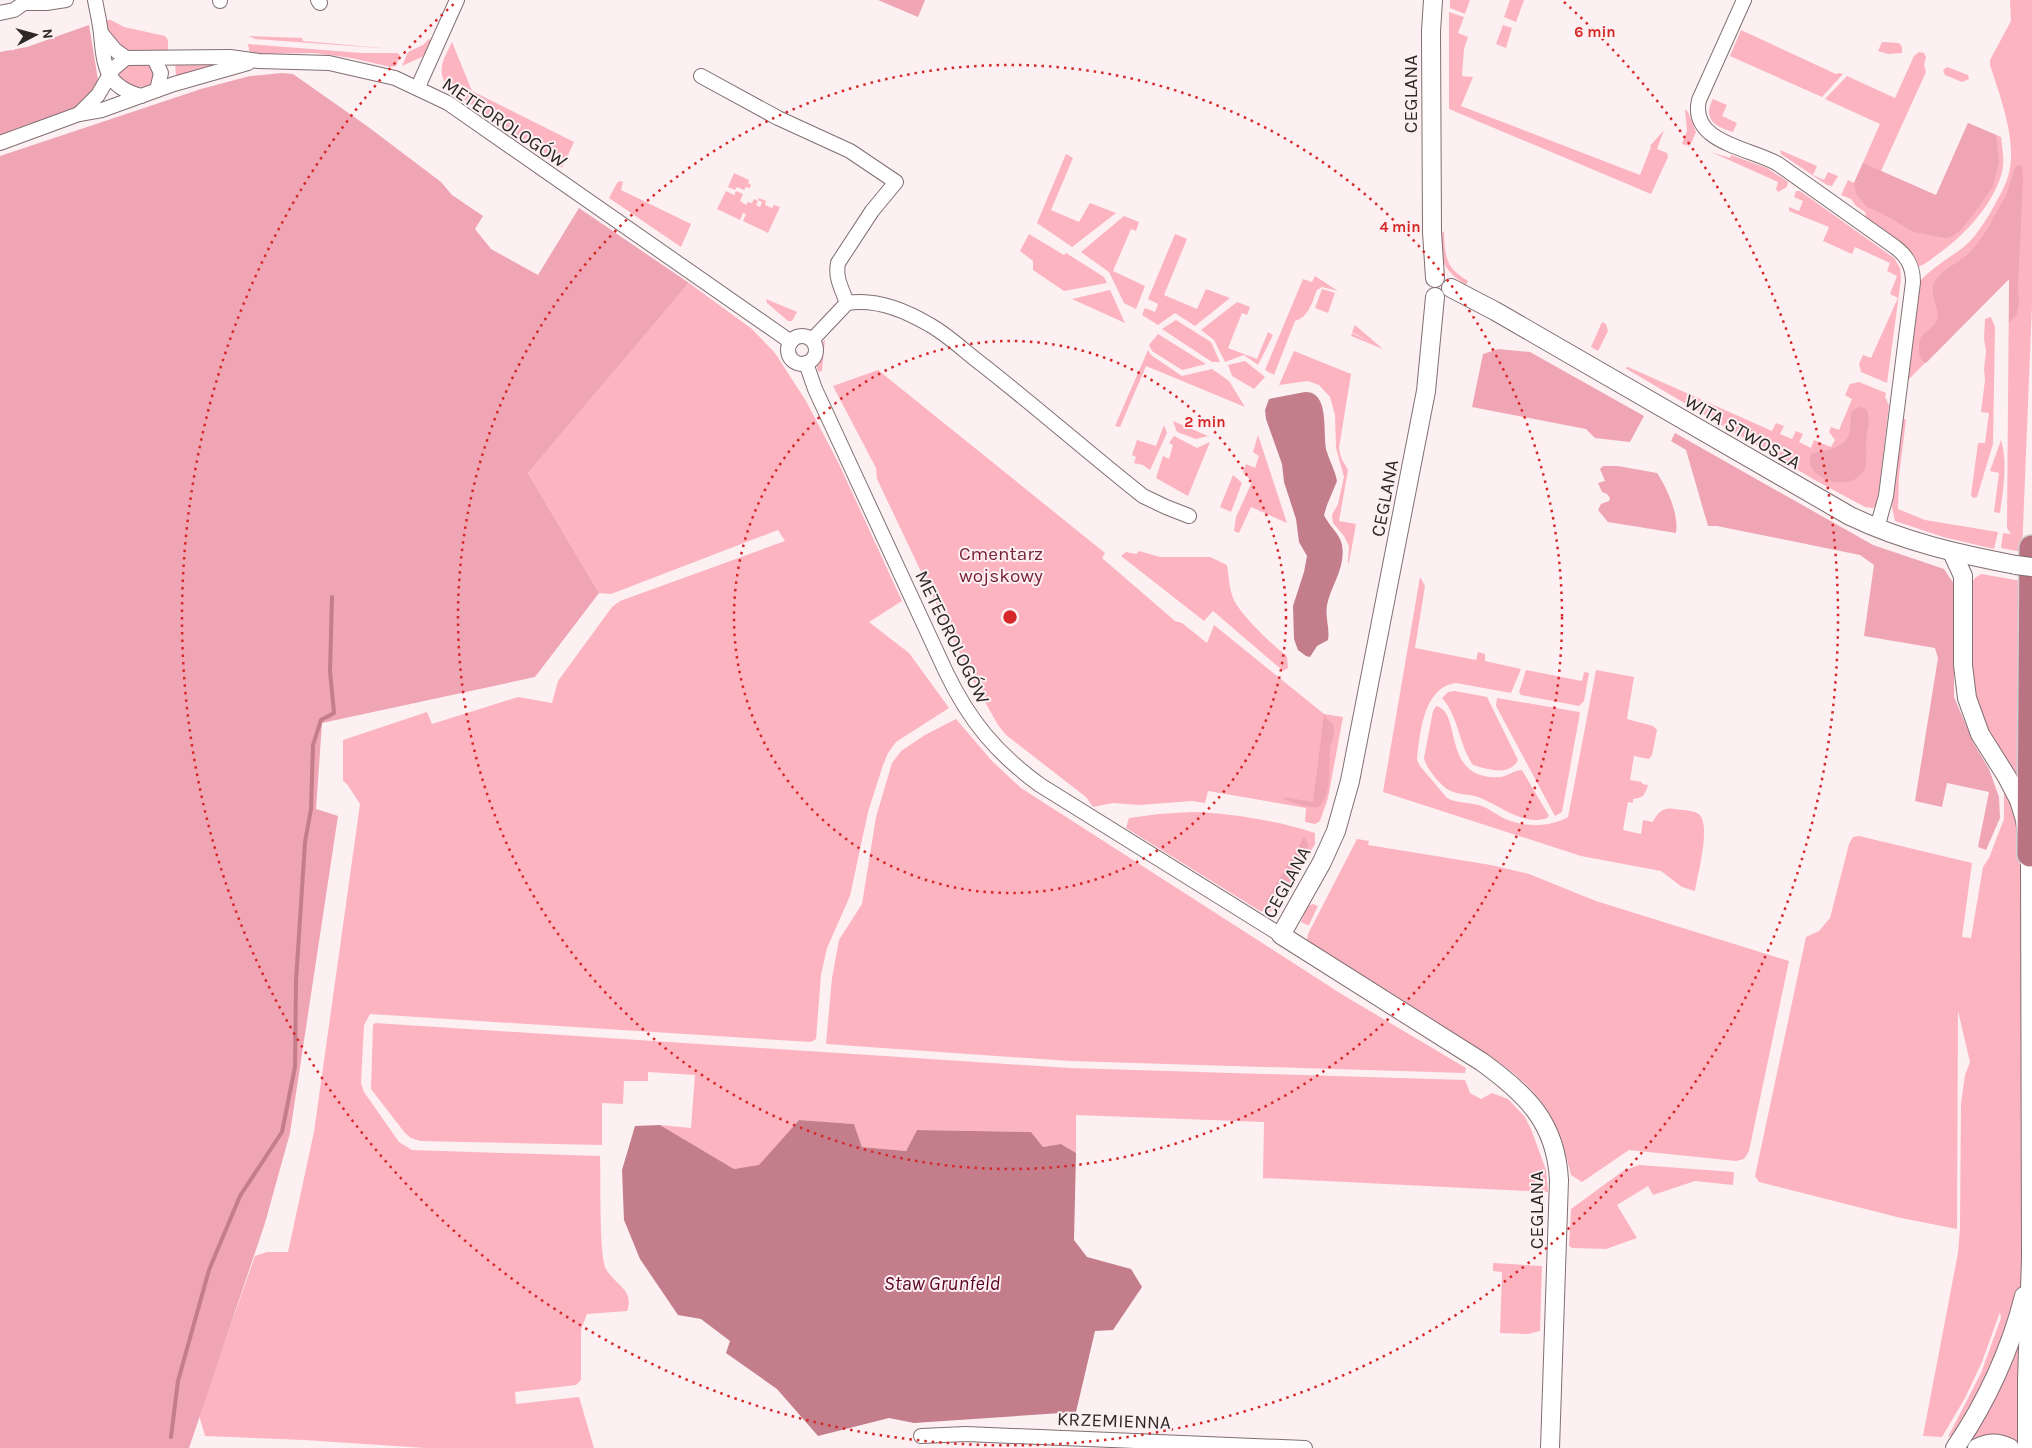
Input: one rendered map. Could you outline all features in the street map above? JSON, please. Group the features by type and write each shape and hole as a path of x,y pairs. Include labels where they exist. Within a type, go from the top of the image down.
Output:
{"highway":[{"path":"2027,560 2030,854"}],"street":[{"path":"0,14 14,10 24,1 46,3 66,0"},
{"path":"95,0 101,32 102,53 109,75 119,87 141,96"},
{"path":"418,88 457,0"},
{"name":"CEGLANA","path":"1433,0 1431,31 1432,232 1435,278"},
{"path":"1744,0 1699,100 1698,114 1702,126 1715,138 1764,156 1786,170 1895,247 1906,256 1912,269 1913,282 1886,496 1877,528"},
{"path":"101,32 115,50 126,58 154,58 161,73 157,90"},
{"name":"METEOROLOGÓW","path":"154,58 222,57 259,61 312,62 346,66 395,78 418,88 448,103 791,342"},
{"path":"79,114 98,95 109,75 126,58"},
{"path":"0,143 79,114 102,110 202,75 259,61"},
{"path":"701,76 778,118 850,150 896,182 872,211 838,264 838,280 847,303"},
{"path":"1439,276 1446,278 1451,288 1446,296 1435,297 1429,288 1431,282 1439,276"},
{"name":"WITA STWOSZA","path":"1451,288 1822,501 1877,528 1925,545 1952,552 1982,558 2027,560"},
{"name":"CEGLANA","path":"1435,297 1426,391 1350,781 1336,831 1329,847 1281,935 1511,1082 1524,1095 1545,1126 1556,1158 1559,1180 1550,1448"},
{"path":"812,340 847,303 864,301 880,304 908,314 931,325 995,374 1143,496 1189,516"},
{"path":"801,336 812,340 815,347 815,355 806,363 797,363 790,356 789,346 791,342 801,336"},
{"name":"METEOROLOGÓW","path":"806,363 815,389 946,672 964,706 985,735 1010,761 1040,784 1281,935"},
{"path":"1952,552 1963,576 1963,657 1967,698 1980,734 2019,800 2025,820 2030,854 2031,1259 2027,1448"},
{"path":"1963,576 1982,558"},
{"path":"1955,1448 1973,1421 2008,1343 2021,1307 2031,1259"},
{"name":"KRZEMIENNA","path":"921,1436 966,1434 1172,1441 1305,1448"},
{"path":"1977,1448 1990,1444 2003,1444 2010,1448"}],"green space":[{"path":"1450,0 1470,0 1465,14 1450,8"},
{"path":"1510,0 1524,0 1516,22 1504,17"},
{"path":"2010,0 2032,0 2032,305 2022,552 2001,548 2003,533 2011,534 2007,528 2009,279 1908,380 1905,399 1917,286 1926,275 1974,237 1993,208 2009,173 2011,147 2009,132 1990,60 2011,21"},
{"path":"1449,12 1464,17 1458,33 1468,37 1464,49 1462,76 1473,77 1461,106 1640,175 1650,146 1664,130 1657,149 1667,153 1668,157 1651,194 1449,109"},
{"path":"104,20 111,20 124,27 165,36 168,40 168,53 130,53 113,40"},
{"path":"1503,25 1512,28 1506,48 1496,44"},
{"path":"1741,30 1836,74 1843,74 1822,97 1730,56"},
{"path":"249,36 302,38 303,41 394,49 255,39"},
{"path":"429,39 433,41 422,57 402,66 408,52 423,45"},
{"path":"452,42 472,91 574,142 562,168 447,87 442,75 442,64"},
{"path":"1882,42 1899,43 1902,47 1902,53 1888,54 1878,51"},
{"path":"248,44 362,53 397,53 400,55 396,66 391,67 351,58 314,53 250,54"},
{"path":"1919,52 1924,53 1926,57 1924,65 1926,72 1881,171 1936,196 1968,123 2001,137 2003,163 1998,185 1992,197 1975,220 1945,249 1926,263 1917,267 1905,247 1866,219 1865,212 1856,206 1851,199 1841,195 1848,180 1854,183 1880,124 1825,99 1847,76 1895,98 1914,56"},
{"path":"175,63 212,63 212,65 176,76"},
{"path":"129,64 146,65 155,70 152,85 137,87 123,82 119,73"},
{"path":"1947,67 1968,75 1969,79 1962,82 1945,75 1943,70"},
{"path":"1713,99 1727,105 1722,116 1737,123 1733,132 1721,128 1712,121 1709,112"},
{"path":"1685,109 1696,132 1690,146 1682,144 1687,131"},
{"path":"1780,150 1817,166 1813,175 1824,180 1828,172 1838,176 1832,186 1827,185 1781,154"},
{"path":"1711,152 1730,158 1731,155 1767,168 1788,182 1787,187 1778,192 1776,189 1778,182"},
{"path":"1066,154 1073,158 1051,210 1079,222 1090,203 1116,213 1072,247 1037,223"},
{"path":"734,173 749,180 750,188 746,187 744,190 737,187 735,190 728,187"},
{"path":"620,181 623,182 621,190 691,224 681,247 609,198"},
{"path":"726,191 734,195 736,191 743,194 740,201 746,205 748,202 752,203 754,199 758,201 756,205 760,207 762,202 758,200 759,198 766,201 765,205 772,208 774,205 780,207 768,233 743,221 746,214 743,213 740,220 717,209"},
{"path":"1796,191 1800,191 1894,258 1900,268 1901,279 1887,383 1861,372 1859,364 1863,355 1871,358 1898,298 1890,294 1897,276 1887,271 1890,263 1855,247 1852,254 1823,241 1829,227 1789,211 1789,207 1799,211 1803,201 1794,197"},
{"path":"1124,216 1139,222 1136,231 1131,229 1113,271 1145,286 1136,309 1124,303 1109,272 1081,252"},
{"path":"1444,231 1448,260 1455,271 1468,281 1466,285 1448,270 1442,259 1439,237"},
{"path":"1029,234 1064,255 1066,253 1104,277 1107,283 1064,291 1033,270 1033,261 1020,251"},
{"path":"1175,234 1187,239 1164,295 1197,309 1206,289 1230,298 1195,326 1175,313 1158,325 1142,315 1145,308 1155,312 1158,304 1148,299"},
{"path":"1315,276 1338,291 1322,287 1317,290 1307,313 1295,321 1274,375 1265,370 1303,279 1312,282"},
{"path":"689,283 752,329 775,353 806,401 839,464 902,601 869,622 909,653 949,708 896,742 888,753 883,765 868,812 850,896 827,948 821,975 816,1039 811,1042 370,1014 364,1025 361,1083 364,1092 399,1142 412,1150 600,1156 601,1233 604,1261 610,1275 626,1293 629,1304 627,1311 587,1314 581,1330 581,1380 576,1385 515,1392 516,1404 579,1397 594,1448 425,1448 205,1436 199,1415 255,1256 267,1252 288,1252 314,1132 360,804 343,781 343,740 427,712 432,724 518,697 552,703 558,681 612,607 620,601 785,541 778,530 611,594 599,593 528,473"},
{"path":"1322,289 1335,293 1328,313 1315,308"},
{"path":"1110,290 1125,323 1072,299"},
{"path":"766,299 797,312 792,321 788,321 767,303"},
{"path":"1237,302 1250,307 1247,315 1242,313 1228,348 1257,359 1268,332 1273,335 1258,365 1244,355 1225,362 1214,340 1201,330"},
{"path":"1991,317 1995,327 1993,444 1977,497 1973,498 1971,495 1978,443 1985,443 1989,413 1981,412 1985,380 1985,319"},
{"path":"1176,320 1211,342 1220,362 1212,362 1162,329"},
{"path":"1602,322 1606,324 1608,331 1598,351 1591,347"},
{"path":"1355,325 1383,349 1351,336 1352,333 1370,342 1352,332"},
{"path":"1158,334 1206,364 1182,370 1152,351 1149,345"},
{"path":"825,339 822,371 818,372 818,354"},
{"path":"1148,350 1151,355 1182,376 1212,369 1229,381 1245,407 1146,366 1120,427 1115,426"},
{"path":"1294,351 1351,374 1339,448 1341,458 1348,470 1339,521 1356,524 1349,563 1349,546 1344,536 1333,523 1332,515 1338,504 1344,477 1336,448 1335,415 1330,397 1319,385 1308,381 1279,385"},
{"path":"1245,361 1265,377 1254,389 1232,376 1228,365"},
{"path":"1628,367 1772,431 1776,423 1784,426 1780,434 1792,439 1796,431 1803,434 1799,442 1811,448 1814,440 1831,447 1835,440 1829,432 1831,427 1839,430 1852,399 1845,395 1850,384 1859,382 1886,393 1885,397 1889,405 1877,506 1873,508 1865,507 1813,479 1625,368"},
{"name":"Cmentarz wojskowy","path":"878,370 1105,553 1102,558 1175,621 1182,623 1207,643 1214,625 1324,714 1343,717 1328,798 1320,821 1315,824 1305,822 1306,808 1208,791 1205,803 1192,801 1139,805 1113,803 1093,807 1086,797 1006,735 998,725 972,679 877,479 876,468 833,386"},
{"path":"1903,418 1906,420 1899,476 1898,509 1925,520 1998,532 1994,549 1943,537 1895,521 1892,507"},
{"path":"1173,421 1208,436 1196,439 1177,432"},
{"path":"1164,425 1167,433 1150,470 1143,465 1134,463 1136,457 1132,455 1137,440 1156,446"},
{"path":"1258,435 1287,523 1251,507 1239,533 1234,531 1236,517 1252,482 1243,472 1246,464 1255,468 1259,456 1253,452"},
{"path":"1174,436 1197,448 1210,442 1188,496 1156,478 1163,456 1169,459 1173,445 1169,443"},
{"path":"2001,440 2005,467 2000,513 1994,512 1999,473 1990,471"},
{"path":"1233,475 1242,483 1231,512 1220,507"},
{"path":"1139,551 1160,557 1210,557 1227,565 1234,600 1243,614 1258,630 1287,656 1288,668 1283,671 1213,611 1204,621 1121,556 1126,552 1136,554"},
{"path":"1981,574 2022,581 2023,787 1981,720 1970,677 1970,581 1973,581"},
{"path":"1420,577 1425,586 1415,648 1476,660 1478,652 1485,654 1485,661 1521,669 1511,693 1456,683 1445,686 1436,693 1430,702 1422,725 1417,760 1447,798 1482,806 1510,821 1527,825 1544,825 1561,821 1568,817 1596,670 1634,677 1627,719 1653,726 1657,730 1652,755 1649,759 1634,756 1630,780 1648,785 1643,795 1633,799 1633,803 1628,802 1623,830 1641,834 1643,820 1653,822 1659,813 1667,809 1686,810 1697,813 1702,818 1704,837 1695,891 1682,887 1661,871 1581,856 1383,792"},
{"path":"1526,670 1582,681 1584,672 1589,673 1584,701 1579,706 1521,695 1519,692"},
{"path":"1455,691 1487,697 1518,760 1509,769 1497,770 1473,765 1464,748 1452,713 1442,698 1448,692"},
{"path":"1497,698 1580,713 1562,812 1555,816 1496,706"},
{"path":"1436,706 1444,711 1449,720 1461,758 1468,768 1481,775 1500,777 1522,770 1549,816 1538,820 1529,820 1511,814 1486,800 1447,789 1431,772 1424,758 1433,711"},
{"path":"956,719 992,761 1021,788 1343,995 1466,1068 1465,1073 1070,1061 826,1044 832,978 839,940 862,904 876,817 892,763 901,751 925,735"},
{"path":"1995,773 2011,791 2022,828 2025,1265 2015,1310 2007,1331 1989,1373 1957,1434 1948,1437 1981,1373 2001,1318 2000,1312 1982,1362 1965,1398 1942,1437 1923,1436 1958,1253 1961,1104 1965,1075 1970,1062 1958,1011 1957,1229 1901,1218 1759,1182 1755,1176 1806,937 1819,931 1830,918 1849,844 1853,837 1859,836 1972,863 1962,937 1971,938 1983,867 1989,858 2004,819 2004,790"},
{"path":"1192,812 1254,818 1315,833 1315,844 1277,908 1269,912 1260,911 1126,828 1129,818"},
{"path":"1357,839 1369,841 1368,845 1491,865 1529,874 1596,901 1789,961 1749,1151 1744,1159 1736,1161 1629,1150 1582,1182 1571,1175 1561,1139 1554,1123 1538,1097 1527,1085 1497,1061 1307,940 1308,934"},
{"path":"1313,904 1318,906 1309,925 1307,925 1301,922 1307,906"},
{"path":"375,1023 1070,1068 1465,1080 1470,1093 1481,1099 1492,1093 1508,1099 1525,1117 1546,1170 1548,1192 1263,1178 1264,1122 1076,1115 1076,1153 1061,1144 1043,1147 1031,1132 917,1130 906,1151 862,1147 854,1124 799,1120 759,1166 734,1169 660,1125 691,1128 695,1075 648,1072 648,1081 624,1081 623,1104 602,1103 602,1145 420,1141 411,1138 405,1133 371,1089 373,1025"},
{"path":"1639,1165 1734,1172 1733,1185 1695,1181 1653,1195 1648,1186 1617,1205 1637,1238 1606,1249 1572,1248 1569,1246 1571,1209 1623,1171"},
{"path":"1493,1263 1542,1266 1540,1331 1528,1334 1500,1333 1502,1272 1493,1271"},
{"path":"2021,1336 2020,1446 2000,1436 1986,1435 1973,1441 1967,1448 1963,1448"}],"shaded area":[{"path":"878,0 925,0 918,17"},
{"path":"89,25 98,80 92,93 77,110 0,137 0,52 27,47"},
{"path":"282,73 293,74 367,126 441,182 452,195 483,216 475,229 491,249 538,275 579,208 689,283 528,473 599,593 535,677 322,723 316,809 338,816 290,1133 265,1223 189,1448 0,1448 0,156 201,89 250,76"},
{"path":"1968,123 1996,135 1999,161 1993,186 1961,230 1951,237 1945,238 1914,232 1867,207 1856,194 1854,183 1863,163 1936,195"},
{"path":"2018,165 2022,166 2023,180 2018,285 2019,303 2017,314 2009,323 2009,279 1926,363 1919,355 1919,348 1921,337 1935,324 1937,319 1938,314 1933,294 1934,283 1946,269 1967,255 1982,238 2006,196 2014,170"},
{"path":"1498,349 1530,352 1644,416 1630,442 1595,438 1586,429 1472,407 1483,354"},
{"path":"1859,407 1866,409 1869,417 1864,470 1858,478 1849,482 1829,480 1820,476 1813,470 1810,462 1811,454 1835,448 1845,442 1850,431 1852,411"},
{"path":"1675,433 1873,545 1944,569 1954,584 1954,697 1974,744 1989,769 1999,797 2000,818 1986,850 1978,847 1989,792 1947,783 1942,807 1915,801 1938,658 1935,648 1864,636 1874,565 1860,555 1717,526 1708,526 1686,450 1671,441"},
{"path":"1603,466 1618,466 1657,473 1665,486 1674,510 1676,533 1608,522 1598,510 1601,504 1609,501 1610,498 1602,492 1598,483 1605,481 1600,469"},
{"path":"1324,714 1333,724 1334,731 1330,750 1328,787 1319,807 1306,806 1283,797 1313,802"},
{"path":"1304,837 1308,844 1307,852 1277,900 1270,903 1266,901"}],"water":[{"path":"1305,392 1313,394 1319,399 1322,406 1327,452 1337,481 1324,515 1339,537 1343,553 1340,569 1327,605 1328,640 1317,646 1310,657 1298,650 1294,639 1293,606 1307,556 1299,542 1296,519 1284,482 1282,464 1266,419 1265,410 1269,399"},
{"name":"Staw Grunfeld","path":"799,1120 854,1124 862,1147 906,1151 917,1130 1031,1132 1043,1147 1061,1144 1076,1153 1074,1240 1087,1257 1131,1269 1142,1287 1113,1330 1095,1331 1076,1412 914,1423 889,1418 818,1436 777,1389 726,1353 730,1341 701,1319 678,1315 640,1259 624,1220 622,1170 635,1126 660,1125 734,1169 759,1165"}],"waterway":[{"path":"171,1437 178,1381 209,1270 240,1196 282,1132 295,1067 296,981 305,842 311,809 313,745 321,720 334,713 330,671 332,597"}]}
